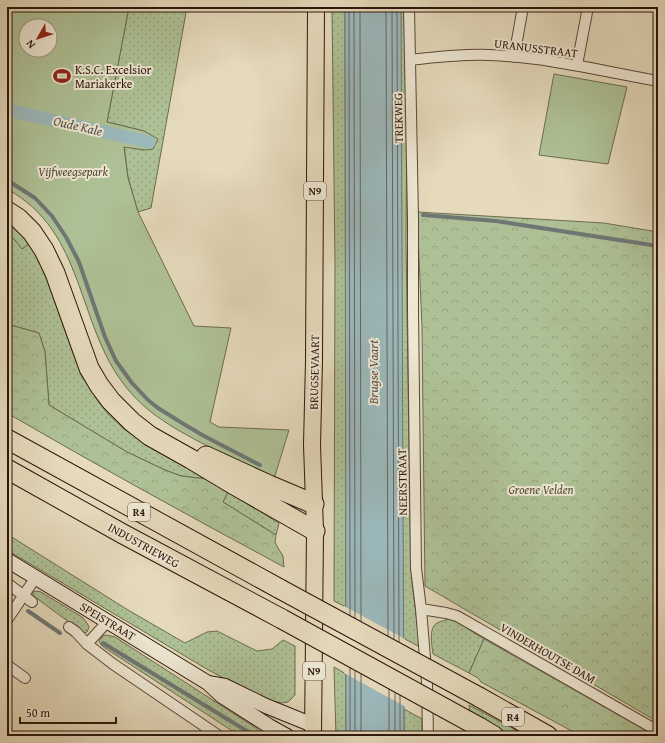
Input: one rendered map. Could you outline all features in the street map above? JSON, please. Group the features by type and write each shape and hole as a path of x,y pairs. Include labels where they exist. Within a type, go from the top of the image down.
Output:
{"highway":[{"path":"7,200 24,212 39,227 51,246 63,269 89,344 101,369 118,394 137,413 173,438 196,451 314,504"},
{"path":"7,210 18,218 32,232 44,250 55,273 89,368 111,401 132,422 150,436 315,531"},
{"name":"R4","path":"7,439 548,736"},
{"name":"INDUSTRIEWEG","path":"7,469 486,732"}],"main road":[{"name":"BRUGSEVAART","path":"313,730 315,531 312,445 316,7"}],"street":[{"name":"TREKWEG","path":"409,7 412,228"},
{"path":"514,57 523,7"},
{"path":"578,65 588,7"},
{"name":"URANUSSTRAAT","path":"410,60 445,56 488,55 514,57 578,65 658,81"},
{"name":"NEERSTRAAT","path":"412,228 416,560 427,682 428,736"},
{"name":"SPEISTRAAT","path":"7,560 208,683 222,696 287,736"},
{"path":"7,620 28,599 36,577"},
{"path":"7,583 28,599"},
{"name":"VINDERHOUTSE DAM","path":"421,609 457,616 658,731"},
{"path":"87,644 108,621"},
{"name":"SPEISTRAAT","path":"69,626 87,644 113,664 219,736"},
{"path":"7,665 25,678"},
{"name":"SPEISTRAAT","path":"208,683 225,686 313,730"}],"green space":[{"name":"Vijfweegsepark","path":"7,7 129,7 107,122 144,131 158,139 153,149 144,150 124,147 128,178 138,212 194,326 231,328 210,422 219,427 289,430 274,479 239,463 181,432 157,416 135,398 110,362 97,336 66,254 52,229 33,207 7,189"},
{"path":"129,7 187,7 151,208 138,212 128,177 124,146 144,150 144,131 107,122"},
{"path":"332,7 345,7 346,607 334,601 335,264"},
{"path":"400,7 404,7 407,102 406,238 412,582 420,647 403,638"},
{"path":"554,74 627,87 608,164 539,155"},
{"name":"Groene Velden","path":"417,212 604,223 658,232 658,722 425,586 422,327"},
{"path":"7,219 30,243 22,249 7,233"},
{"path":"7,233 22,249 30,243 41,264 81,375 100,404 124,429 207,479 181,476 165,470 127,452 49,405 45,352 39,333 7,324"},
{"path":"7,324 39,333 45,352 49,405 127,452 181,476 207,479 228,492 223,502 276,535 275,542 283,556 284,567 7,413"},
{"path":"228,492 279,523 276,535 223,502"},
{"path":"7,534 128,610 185,643 207,632 217,631 257,651 272,649 283,640 295,646 295,695 288,702 282,703 265,700 205,668 7,550"},
{"path":"37,591 82,617 89,627 87,632 84,633 81,631 35,597 32,593"},
{"path":"450,619 456,621 484,639 469,673 433,654 431,637 432,629 437,623"},
{"path":"106,635 115,637 253,726 266,736 240,736 101,645 99,641"},
{"path":"484,639 656,736 581,736 481,682 478,678 469,673"},
{"path":"334,667 346,674 346,736 336,736"},
{"path":"469,705 527,736 511,736 470,714"},
{"path":"404,709 422,719 422,736 404,736"}],"water":[{"name":"Brugse Vaart","path":"345,7 401,7 404,736 346,736"}],"pier":[{"path":"344,606 405,639 406,707 344,673"}],"waterway":[{"name":"Oude Kale","path":"7,109 149,142"},
{"path":"7,180 35,198 52,216 66,237 79,262 105,337 116,361 132,383 158,408 204,436 260,465"},
{"path":"423,215 496,221 658,246"},
{"path":"28,611 60,633"},
{"path":"103,643 255,736"}],"place":[{"name":"K.S.C. Excelsior Mariakerke","path":"62,76"}]}
